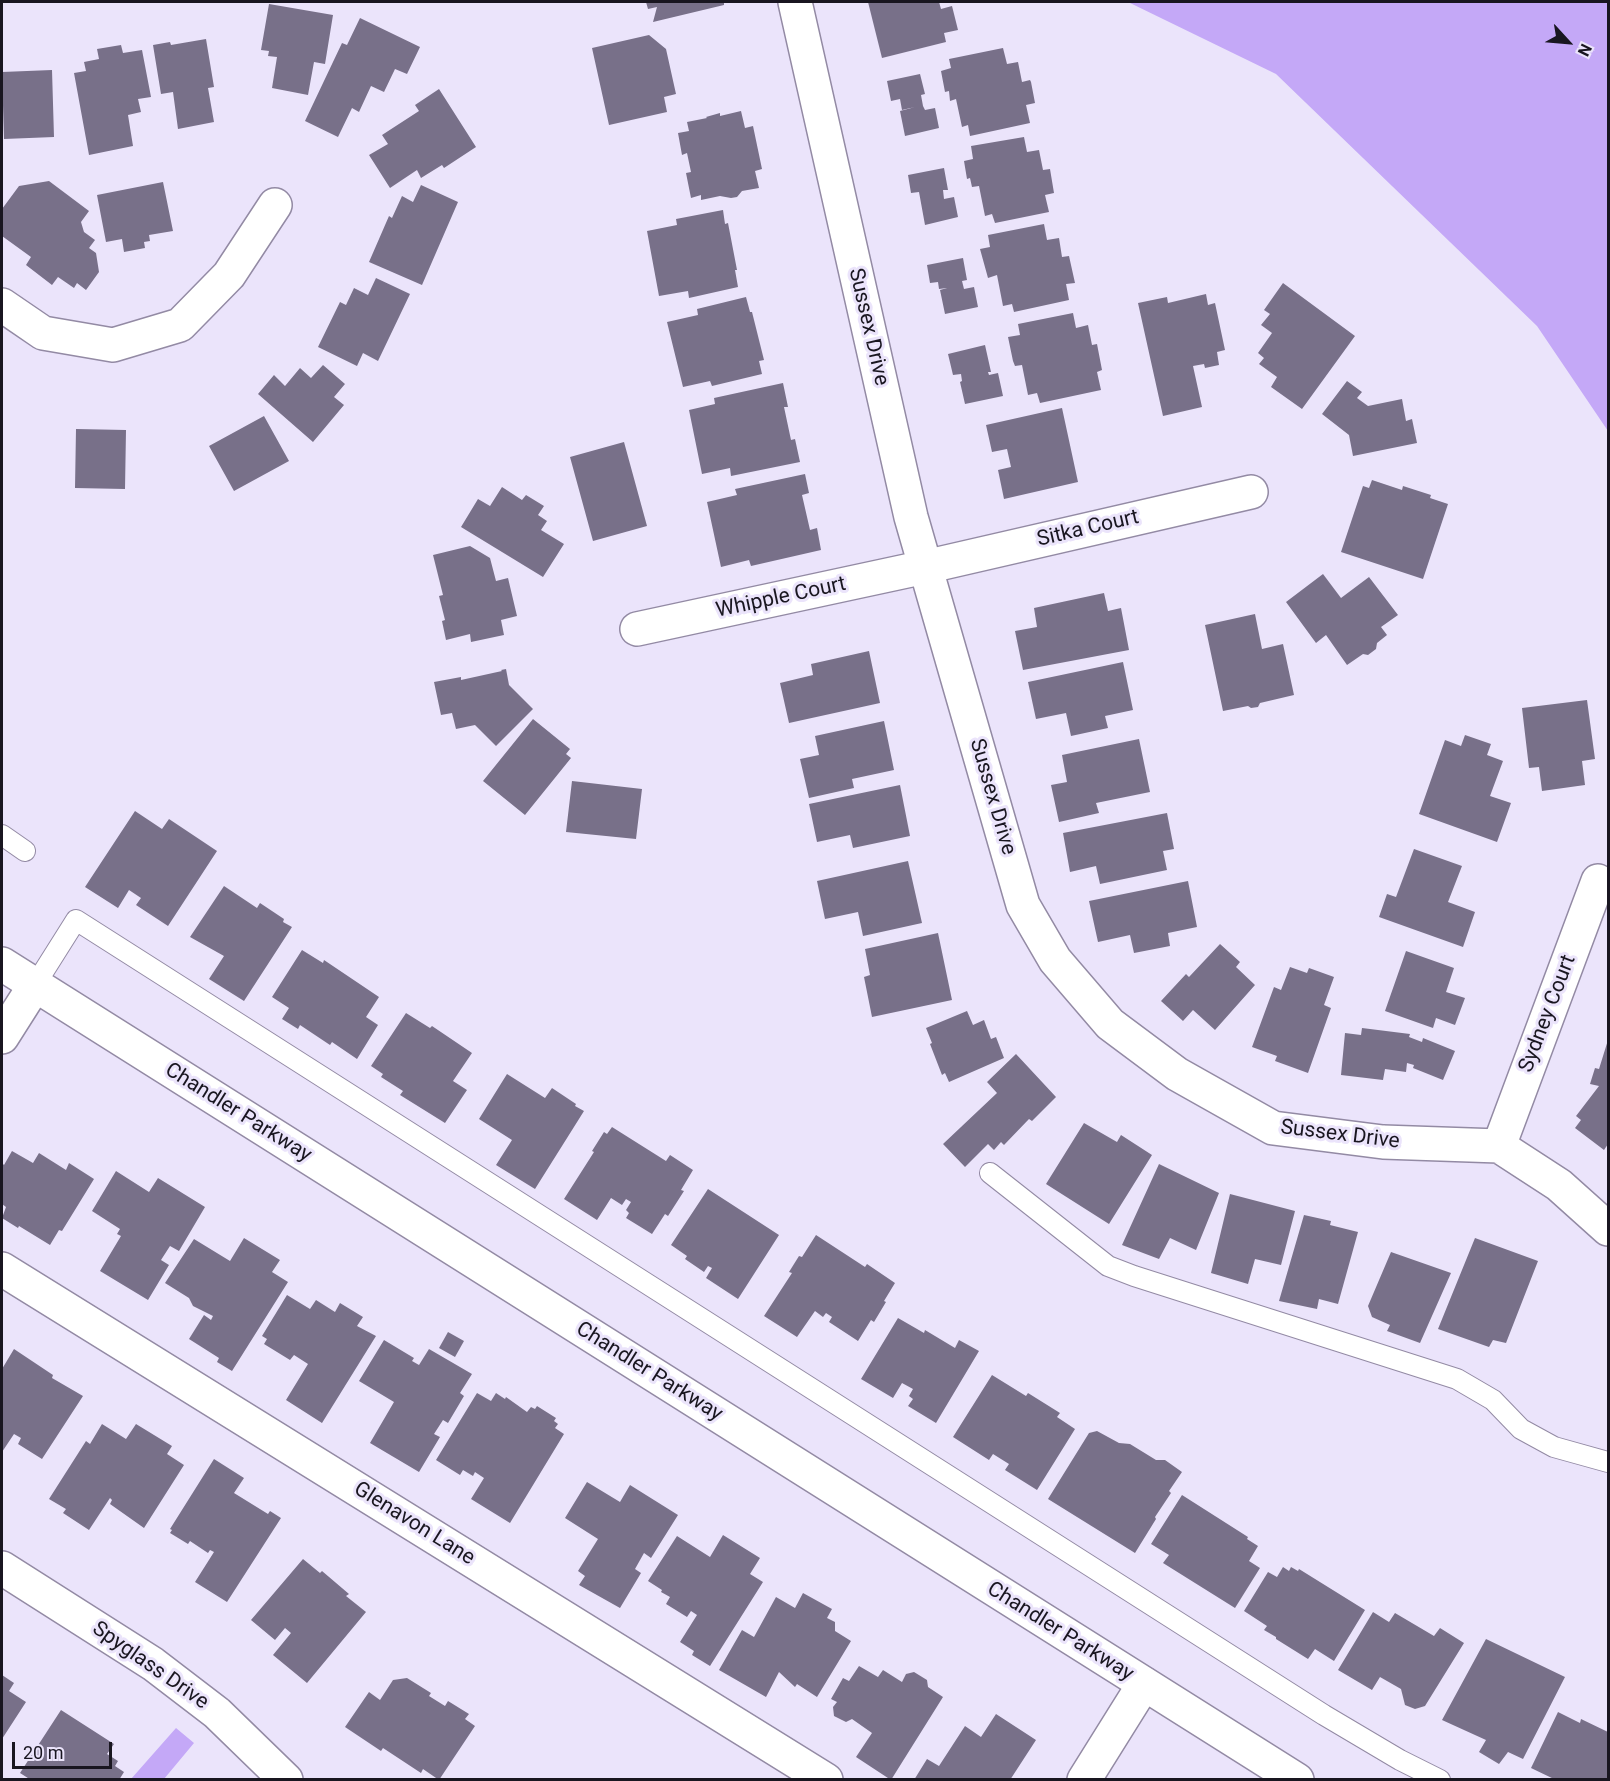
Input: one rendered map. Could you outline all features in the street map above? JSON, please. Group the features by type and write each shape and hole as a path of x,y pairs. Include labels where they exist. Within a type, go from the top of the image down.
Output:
{"street":[{"name":"Sussex Drive","path":"795,2 911,517 1023,905 1056,960 1110,1024 1177,1074 1273,1128 1383,1142 1499,1146"},
{"path":"2,305 43,333 113,345 180,325 229,275 275,206"},
{"name":"Sitka Court","path":"925,567 1251,492"},
{"name":"Whipple Court","path":"637,629 925,567"},
{"name":"Sydney Court","path":"1499,1146 1603,887"},
{"name":"Chandler Parkway","path":"2,964 1297,1779"},
{"path":"2,1037 34,985"},
{"path":"1499,1146 1559,1185 1608,1229"},
{"name":"Glenavon Lane","path":"2,1269 826,1779"},
{"name":"Spyglass Drive","path":"2,1568 153,1664 217,1713 286,1779"},
{"path":"1084,1779 1144,1684"}],"lane":[{"path":"2,835 25,851"},
{"path":"34,985 76,920 1324,1715 1400,1760 1440,1779"},
{"path":"990,1173 1108,1266 1457,1378 1493,1400 1521,1429 1554,1448 1608,1462"}],"shaded area":[{"path":"1128,2 1608,2 1608,431 1537,326 1276,74"},
{"path":"176,1728 194,1743 164,1779 131,1779"}],"building":[{"path":"646,2 724,2 724,5 653,22 657,7 648,9"},
{"path":"868,2 939,2 941,9 952,6 958,30 944,33 946,42 882,58"},
{"path":"269,4 333,15 325,64 314,62 308,95 272,88 277,57 268,56 269,51 261,50"},
{"path":"360,18 420,47 407,74 395,69 384,92 371,86 359,112 352,108 338,137 305,121 342,43 347,45"},
{"path":"649,35 666,49 676,94 664,97 667,112 609,125 592,48"},
{"path":"206,39 214,87 208,88 214,122 178,129 173,92 161,94 153,45 170,42 171,45"},
{"path":"121,45 123,53 142,50 151,97 138,99 141,112 128,115 133,146 89,155 74,73 86,71 84,62 99,59 97,49"},
{"path":"1003,48 1007,64 1018,62 1022,82 1030,80 1031,82 1035,103 1026,105 1030,123 970,136 968,125 962,127 956,99 950,101 949,91 945,92 941,71 951,68 949,59"},
{"path":"52,70 54,137 4,139 2,72"},
{"path":"920,74 925,94 921,95 923,106 925,110 935,108 939,128 905,136 900,111 915,107 902,110 900,99 891,101 887,81"},
{"path":"439,89 476,147 444,168 442,165 421,178 417,170 390,188 369,155 388,144 382,135 419,111 415,105"},
{"path":"741,111 745,128 753,126 762,169 755,171 759,188 742,191 737,197 731,198 720,196 701,200 701,195 691,198 686,173 691,172 687,153 682,155 678,133 689,131 687,122 720,113 720,116"},
{"path":"1024,137 1027,152 1039,150 1043,170 1050,169 1054,193 1045,195 1049,212 995,223 992,214 985,216 979,186 972,187 970,178 967,179 964,161 973,159 971,146"},
{"path":"944,168 948,190 943,190 944,199 954,197 958,217 925,225 919,192 911,193 908,175"},
{"path":"49,181 89,211 81,222 84,232 95,240 89,248 96,253 99,272 86,290 77,283 74,288 58,277 52,285 26,265 31,257 2,236 2,209 19,186"},
{"path":"163,182 173,231 149,235 150,241 144,242 145,248 124,252 122,239 106,242 97,195"},
{"path":"421,185 458,202 422,285 369,262 389,216 392,218 402,196 413,202"},
{"path":"723,210 725,224 728,223 738,287 689,298 688,291 659,296 647,231 677,225 676,219"},
{"path":"1044,224 1047,240 1059,238 1062,257 1069,256 1075,283 1066,284 1069,300 1014,312 1012,304 1003,306 997,275 988,278 980,249 990,247 988,235"},
{"path":"963,258 967,280 962,281 964,289 974,287 978,307 945,314 940,290 947,288 939,289 938,282 930,283 927,265"},
{"path":"376,278 410,294 378,361 363,353 357,366 318,347 340,302 346,305 354,288 368,295"},
{"path":"1283,283 1355,336 1302,409 1271,387 1277,377 1259,364 1264,358 1258,353 1272,333 1261,325 1270,314 1264,310"},
{"path":"1206,294 1208,305 1215,303 1225,350 1217,352 1219,365 1205,368 1204,364 1193,366 1202,407 1163,416 1138,303 1167,297 1168,303"},
{"path":"746,297 764,360 759,361 762,374 712,386 710,381 683,387 667,322 698,315 697,309"},
{"path":"1073,313 1076,328 1088,325 1092,345 1097,344 1102,370 1097,372 1101,390 1040,403 1037,393 1028,395 1022,365 1015,366 1008,337 1020,335 1018,324"},
{"path":"985,345 991,372 988,372 989,375 998,373 1003,396 965,404 960,382 962,381 961,374 953,375 948,354"},
{"path":"323,365 345,384 334,397 344,405 313,442 258,394 274,375 285,386 300,368 311,378"},
{"path":"1347,381 1362,392 1357,398 1368,406 1402,399 1406,421 1412,419 1417,443 1353,456 1349,435 1322,414"},
{"path":"783,383 788,407 784,407 791,440 795,439 800,462 731,476 730,468 702,474 689,410 715,404 714,398"},
{"path":"1062,408 1078,482 1004,499 998,470 1011,467 1007,449 992,452 986,425"},
{"path":"264,416 289,461 234,491 209,446"},
{"path":"76,429 126,430 125,489 75,488"},
{"path":"624,442 647,526 593,541 570,457"},
{"path":"805,474 809,493 802,495 810,530 817,528 821,550 751,566 749,560 721,567 707,502 737,495 735,489"},
{"path":"1372,480 1402,490 1403,486 1431,495 1430,498 1448,504 1423,579 1341,552 1363,486 1369,488"},
{"path":"502,487 522,500 526,495 544,506 538,515 547,521 541,530 564,544 543,577 461,527 478,499 490,506"},
{"path":"470,546 490,558 496,581 508,578 517,616 501,620 504,635 471,642 470,634 446,640 442,621 445,620 439,596 443,595 433,555"},
{"path":"1323,574 1341,598 1369,577 1398,615 1381,627 1387,635 1377,643 1376,649 1368,655 1363,654 1347,665 1326,635 1316,643 1286,602"},
{"path":"1104,593 1108,611 1121,608 1129,650 1023,670 1015,631 1037,627 1034,608"},
{"path":"1255,614 1262,649 1283,644 1294,695 1260,703 1258,707 1248,706 1223,711 1205,625"},
{"path":"869,651 880,703 789,723 780,683 813,675 811,664"},
{"path":"1123,662 1133,710 1105,716 1108,728 1071,736 1066,713 1036,719 1028,682"},
{"path":"506,669 509,685 533,709 496,746 475,725 456,729 452,713 441,715 434,682 461,677 461,680"},
{"path":"1587,700 1595,759 1582,761 1585,785 1542,791 1539,767 1529,768 1522,708"},
{"path":"533,719 570,749 566,754 571,758 525,815 483,781"},
{"path":"884,721 894,770 852,779 854,788 809,798 800,759 819,755 815,736"},
{"path":"1465,735 1491,744 1487,755 1503,761 1490,796 1511,803 1497,842 1419,814 1445,740 1461,746"},
{"path":"1139,739 1150,792 1096,803 1099,813 1059,822 1051,785 1067,782 1062,755"},
{"path":"572,781 642,789 636,839 566,832"},
{"path":"900,785 910,836 853,848 850,835 817,842 809,804"},
{"path":"135,811 162,829 169,819 217,851 168,926 136,905 141,898 129,890 118,908 85,887"},
{"path":"1167,813 1174,849 1163,851 1167,870 1100,884 1096,866 1070,872 1063,833"},
{"path":"1414,849 1462,866 1448,902 1475,912 1463,947 1379,917 1387,894 1396,897"},
{"path":"908,861 922,923 863,936 858,912 825,919 817,881"},
{"path":"1188,881 1197,927 1168,933 1170,946 1134,953 1130,935 1098,942 1089,901"},
{"path":"224,886 257,908 260,903 292,927 244,1001 209,979 224,956 190,937"},
{"path":"938,933 952,1000 872,1017 864,977 870,975 865,949"},
{"path":"1220,944 1240,962 1236,967 1255,985 1215,1030 1193,1010 1183,1021 1161,1001 1186,974 1189,977"},
{"path":"302,950 323,963 324,960 379,997 366,1017 378,1025 357,1059 332,1042 330,1045 300,1025 298,1029 282,1019 289,1008 272,997"},
{"path":"1406,951 1454,968 1446,992 1465,998 1455,1025 1436,1018 1433,1028 1385,1011"},
{"path":"1290,967 1307,973 1309,968 1334,977 1324,1005 1331,1008 1308,1073 1275,1061 1277,1056 1252,1047 1274,987 1281,990"},
{"path":"967,1011 973,1025 984,1020 991,1039 996,1037 1004,1058 949,1082 945,1073 942,1075 926,1028"},
{"path":"406,1013 430,1028 432,1026 472,1053 453,1081 467,1090 445,1123 400,1095 403,1091 381,1077 383,1074 371,1066"},
{"path":"1362,1028 1410,1034 1409,1037 1422,1042 1423,1038 1455,1051 1443,1080 1413,1068 1414,1065 1407,1063 1406,1072 1385,1069 1383,1080 1341,1075 1345,1033 1361,1035"},
{"path":"1608,1040 1608,1144 1604,1150 1575,1128 1581,1120 1576,1116 1599,1086 1590,1084 1595,1068 1599,1069"},
{"path":"1016,1054 1056,1097 1032,1121 1029,1119 1004,1145 1001,1142 994,1150 988,1144 965,1167 943,1144 997,1093 987,1082"},
{"path":"507,1074 545,1098 552,1088 584,1111 535,1189 496,1165 512,1140 479,1119"},
{"path":"1084,1123 1117,1142 1121,1135 1152,1155 1109,1224 1046,1184"},
{"path":"612,1127 666,1161 670,1155 693,1170 681,1190 684,1191 668,1216 665,1214 652,1234 626,1218 629,1213 626,1210 631,1202 626,1199 622,1205 611,1198 597,1220 564,1199 604,1132 607,1134"},
{"path":"12,1151 33,1163 39,1153 66,1170 69,1163 94,1179 62,1231 59,1230 50,1245 2,1218 6,1207 2,1204 2,1163 4,1165"},
{"path":"1159,1164 1219,1193 1196,1250 1170,1238 1159,1259 1122,1245"},
{"path":"116,1171 149,1192 158,1178 205,1207 179,1251 170,1246 161,1260 169,1265 148,1300 100,1271 121,1236 117,1234 120,1229 92,1211"},
{"path":"708,1189 779,1235 738,1299 706,1278 712,1268 708,1266 704,1272 685,1259 687,1256 671,1245"},
{"path":"1230,1194 1295,1211 1281,1265 1255,1259 1248,1284 1211,1273"},
{"path":"1304,1215 1331,1221 1330,1225 1358,1232 1338,1304 1319,1299 1317,1309 1279,1301"},
{"path":"816,1235 865,1267 867,1264 895,1283 874,1322 871,1320 858,1341 829,1322 832,1317 826,1313 823,1317 815,1311 797,1337 764,1316 792,1273 789,1272 799,1256 802,1257"},
{"path":"244,1238 280,1260 272,1272 288,1282 232,1371 217,1362 219,1358 189,1339 204,1315 211,1320 213,1316 193,1306 189,1298 165,1283 194,1239 230,1261"},
{"path":"1475,1238 1538,1261 1506,1343 1493,1340 1489,1347 1438,1329"},
{"path":"1391,1252 1451,1273 1420,1343 1387,1331 1390,1325 1372,1317 1368,1306"},
{"path":"287,1295 310,1309 316,1300 335,1312 340,1303 363,1317 357,1326 376,1336 322,1423 286,1400 308,1364 294,1355 290,1360 264,1344 267,1339 262,1336"},
{"path":"898,1318 924,1333 925,1330 955,1348 959,1340 979,1351 936,1423 908,1406 913,1399 909,1396 913,1389 902,1383 893,1398 861,1379"},
{"path":"448,1332 464,1341 455,1357 439,1348"},
{"path":"384,1340 414,1358 412,1361 419,1365 429,1349 472,1374 460,1393 464,1396 448,1423 443,1420 434,1434 440,1437 419,1472 370,1443 394,1402 359,1381"},
{"path":"14,1349 53,1375 52,1378 83,1396 42,1459 18,1444 21,1438 14,1434 2,1452 2,1369"},
{"path":"992,1375 1026,1396 1028,1393 1060,1413 1057,1417 1075,1429 1037,1490 1005,1470 1009,1464 993,1454 989,1460 953,1437"},
{"path":"477,1393 491,1401 496,1393 505,1399 506,1397 527,1412 531,1407 535,1409 537,1406 556,1418 554,1421 558,1424 555,1428 564,1434 510,1523 471,1499 484,1478 475,1472 473,1476 463,1470 460,1475 436,1460"},
{"path":"102,1424 126,1439 136,1424 172,1446 167,1454 184,1465 144,1528 110,1504 112,1500 110,1498 89,1530 63,1513 66,1509 49,1499 86,1441 90,1444"},
{"path":"1097,1431 1119,1443 1130,1444 1156,1460 1165,1460 1182,1472 1135,1553 1048,1499 1089,1433"},
{"path":"214,1459 244,1478 234,1493 268,1514 270,1511 281,1518 227,1602 195,1582 214,1552 210,1550 208,1553 190,1541 188,1544 170,1533 172,1530 170,1529"},
{"path":"587,1482 620,1502 630,1485 678,1515 651,1558 644,1553 635,1569 641,1573 620,1608 579,1585 585,1576 578,1571 598,1539 565,1518"},
{"path":"1182,1495 1248,1537 1247,1539 1258,1546 1249,1561 1260,1568 1235,1608 1163,1563 1169,1555 1151,1544"},
{"path":"723,1535 760,1558 750,1574 763,1582 710,1666 692,1655 694,1651 680,1642 697,1615 691,1611 687,1617 666,1604 670,1597 648,1581 677,1536 710,1557"},
{"path":"303,1559 320,1573 322,1571 349,1594 346,1596 366,1612 307,1683 273,1655 291,1633 285,1628 275,1640 251,1620"},
{"path":"1283,1567 1289,1571 1291,1567 1298,1571 1299,1569 1365,1610 1334,1661 1315,1649 1308,1659 1264,1630 1267,1626 1244,1611 1268,1572 1277,1577"},
{"path":"803,1593 832,1609 827,1618 835,1622 835,1631 851,1641 817,1697 797,1684 795,1687 779,1672 766,1697 719,1670 742,1630 754,1637 776,1597 795,1608"},
{"path":"1373,1612 1389,1622 1395,1613 1434,1636 1440,1628 1464,1643 1425,1706 1415,1709 1405,1705 1401,1689 1380,1677 1372,1690 1338,1670"},
{"path":"1486,1639 1565,1677 1523,1759 1508,1752 1499,1764 1479,1752 1486,1740 1442,1720"},
{"path":"859,1666 878,1677 883,1670 902,1682 906,1674 914,1672 927,1680 928,1687 943,1697 891,1780 856,1757 872,1733 852,1719 846,1722 834,1716 833,1707 837,1702 831,1699 843,1678 849,1681"},
{"path":"2,1675 14,1683 9,1691 26,1702 2,1739"},
{"path":"407,1678 431,1693 429,1696 445,1706 448,1701 469,1714 465,1719 475,1726 439,1780 423,1769 421,1773 383,1748 381,1751 345,1727 369,1692 380,1700 393,1680"},
{"path":"61,1710 114,1744 107,1754 118,1761 115,1766 124,1772 119,1780 31,1780 20,1773"},
{"path":"1558,1712 1580,1723 1581,1719 1608,1732 1608,1780 1556,1780 1531,1768"},
{"path":"996,1714 1036,1740 1010,1780 914,1780 927,1759 939,1766 965,1726 981,1737"}]}
